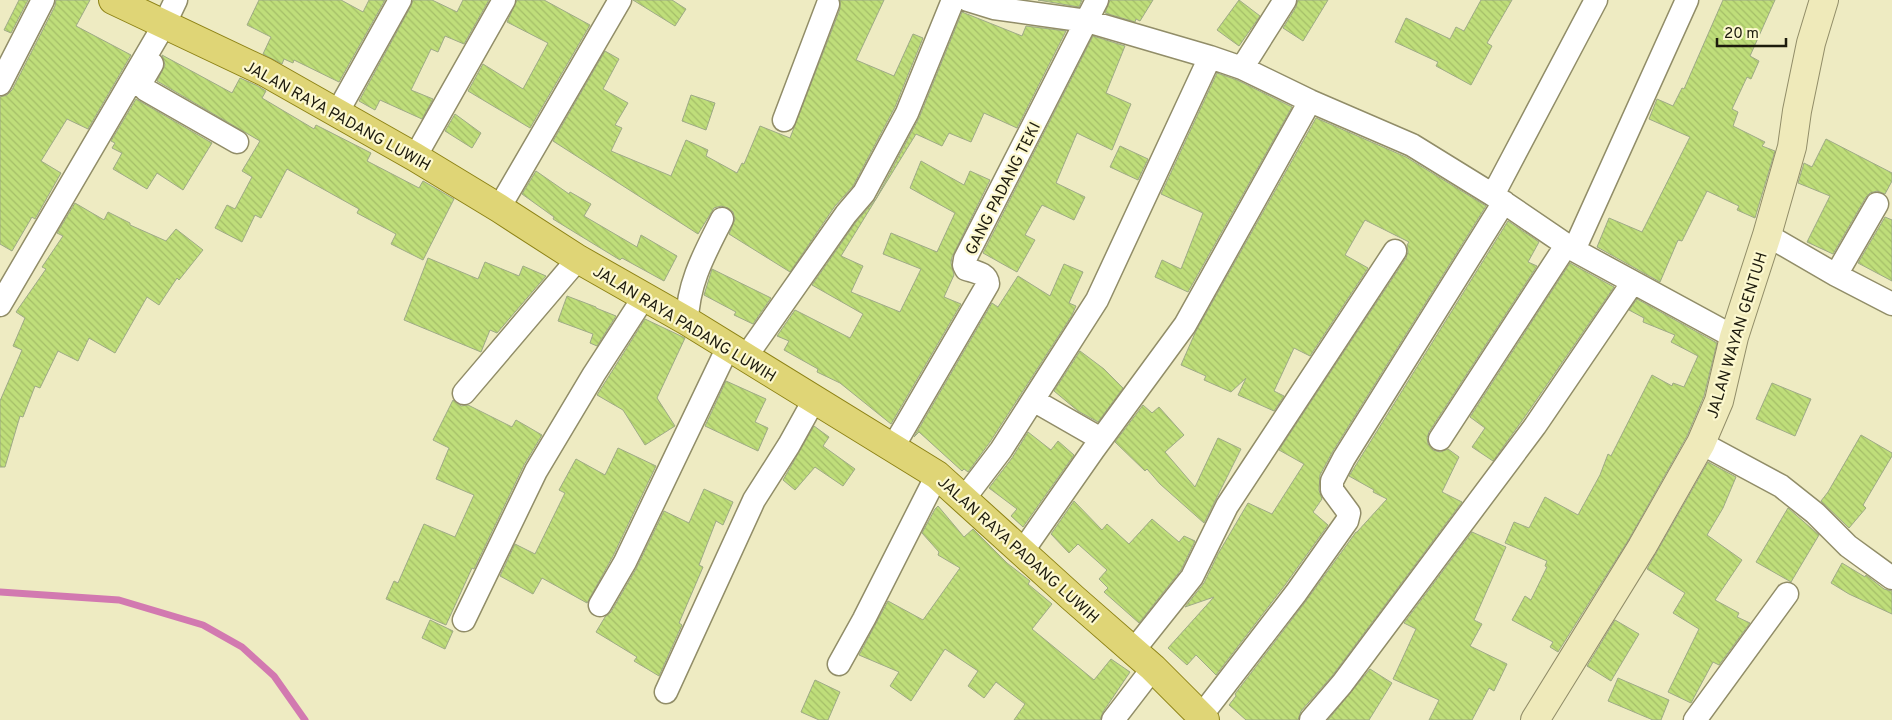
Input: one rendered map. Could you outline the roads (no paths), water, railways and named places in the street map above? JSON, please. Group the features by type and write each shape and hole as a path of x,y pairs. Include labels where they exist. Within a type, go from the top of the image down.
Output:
{"main road":[{"name":"JALAN RAYA PADANG LUWIH","path":"113,0 265,72 415,157 500,208 578,259 687,320 737,353 936,475 1074,600 1153,668 1203,718"}],"street":[{"path":"0,84 43,0"},
{"path":"176,0 168,26 142,81 142,86 237,142"},
{"path":"337,113 400,0"},
{"path":"415,157 504,0"},
{"path":"500,208 620,0"},
{"path":"600,605 626,562 737,353 864,193 907,113 953,0"},
{"path":"968,0 994,8 1087,21 1242,68 1310,101 1412,145 1499,198 1570,247 1734,337"},
{"path":"1087,21 1098,0"},
{"path":"1242,68 1285,0"},
{"path":"1203,718 1347,521 1349,513 1332,490 1332,481 1499,198 1596,0"},
{"path":"1440,439 1570,247 1687,0"},
{"name":"JALAN WAYAN GENTUH","path":"1535,720 1642,547 1701,443 1719,401 1734,337 1767,235 1792,147 1797,111 1811,43 1824,0"},
{"path":"784,120 826,1"},
{"name":"GANG PADANG TEKI","path":"892,447 988,284 984,275 966,269 964,265 965,259 1087,21"},
{"path":"0,305 168,26"},
{"path":"963,500 1000,450 1075,337 1105,284 1210,57"},
{"path":"1022,552 1101,439 1185,325 1310,101"},
{"path":"1836,275 1877,204"},
{"path":"687,320 687,305 696,272 722,219"},
{"path":"1767,235 1836,275 1892,304"},
{"path":"1133,650 1192,577 1227,506 1395,251"},
{"path":"464,393 578,259"},
{"path":"1311,720 1342,684 1535,426 1633,282"},
{"path":"464,620 536,471 594,374 644,297"},
{"path":"666,692 754,500 789,445 814,400"},
{"path":"1033,400 1101,439"},
{"path":"1701,443 1781,486 1816,513 1848,546 1892,578"},
{"path":"838,664 864,619 936,475"},
{"path":"1695,720 1787,594"},
{"path":"1112,720 1153,668"}],"waterway":[{"path":"0,592 119,600 203,625 242,647 274,676 305,720"}]}
